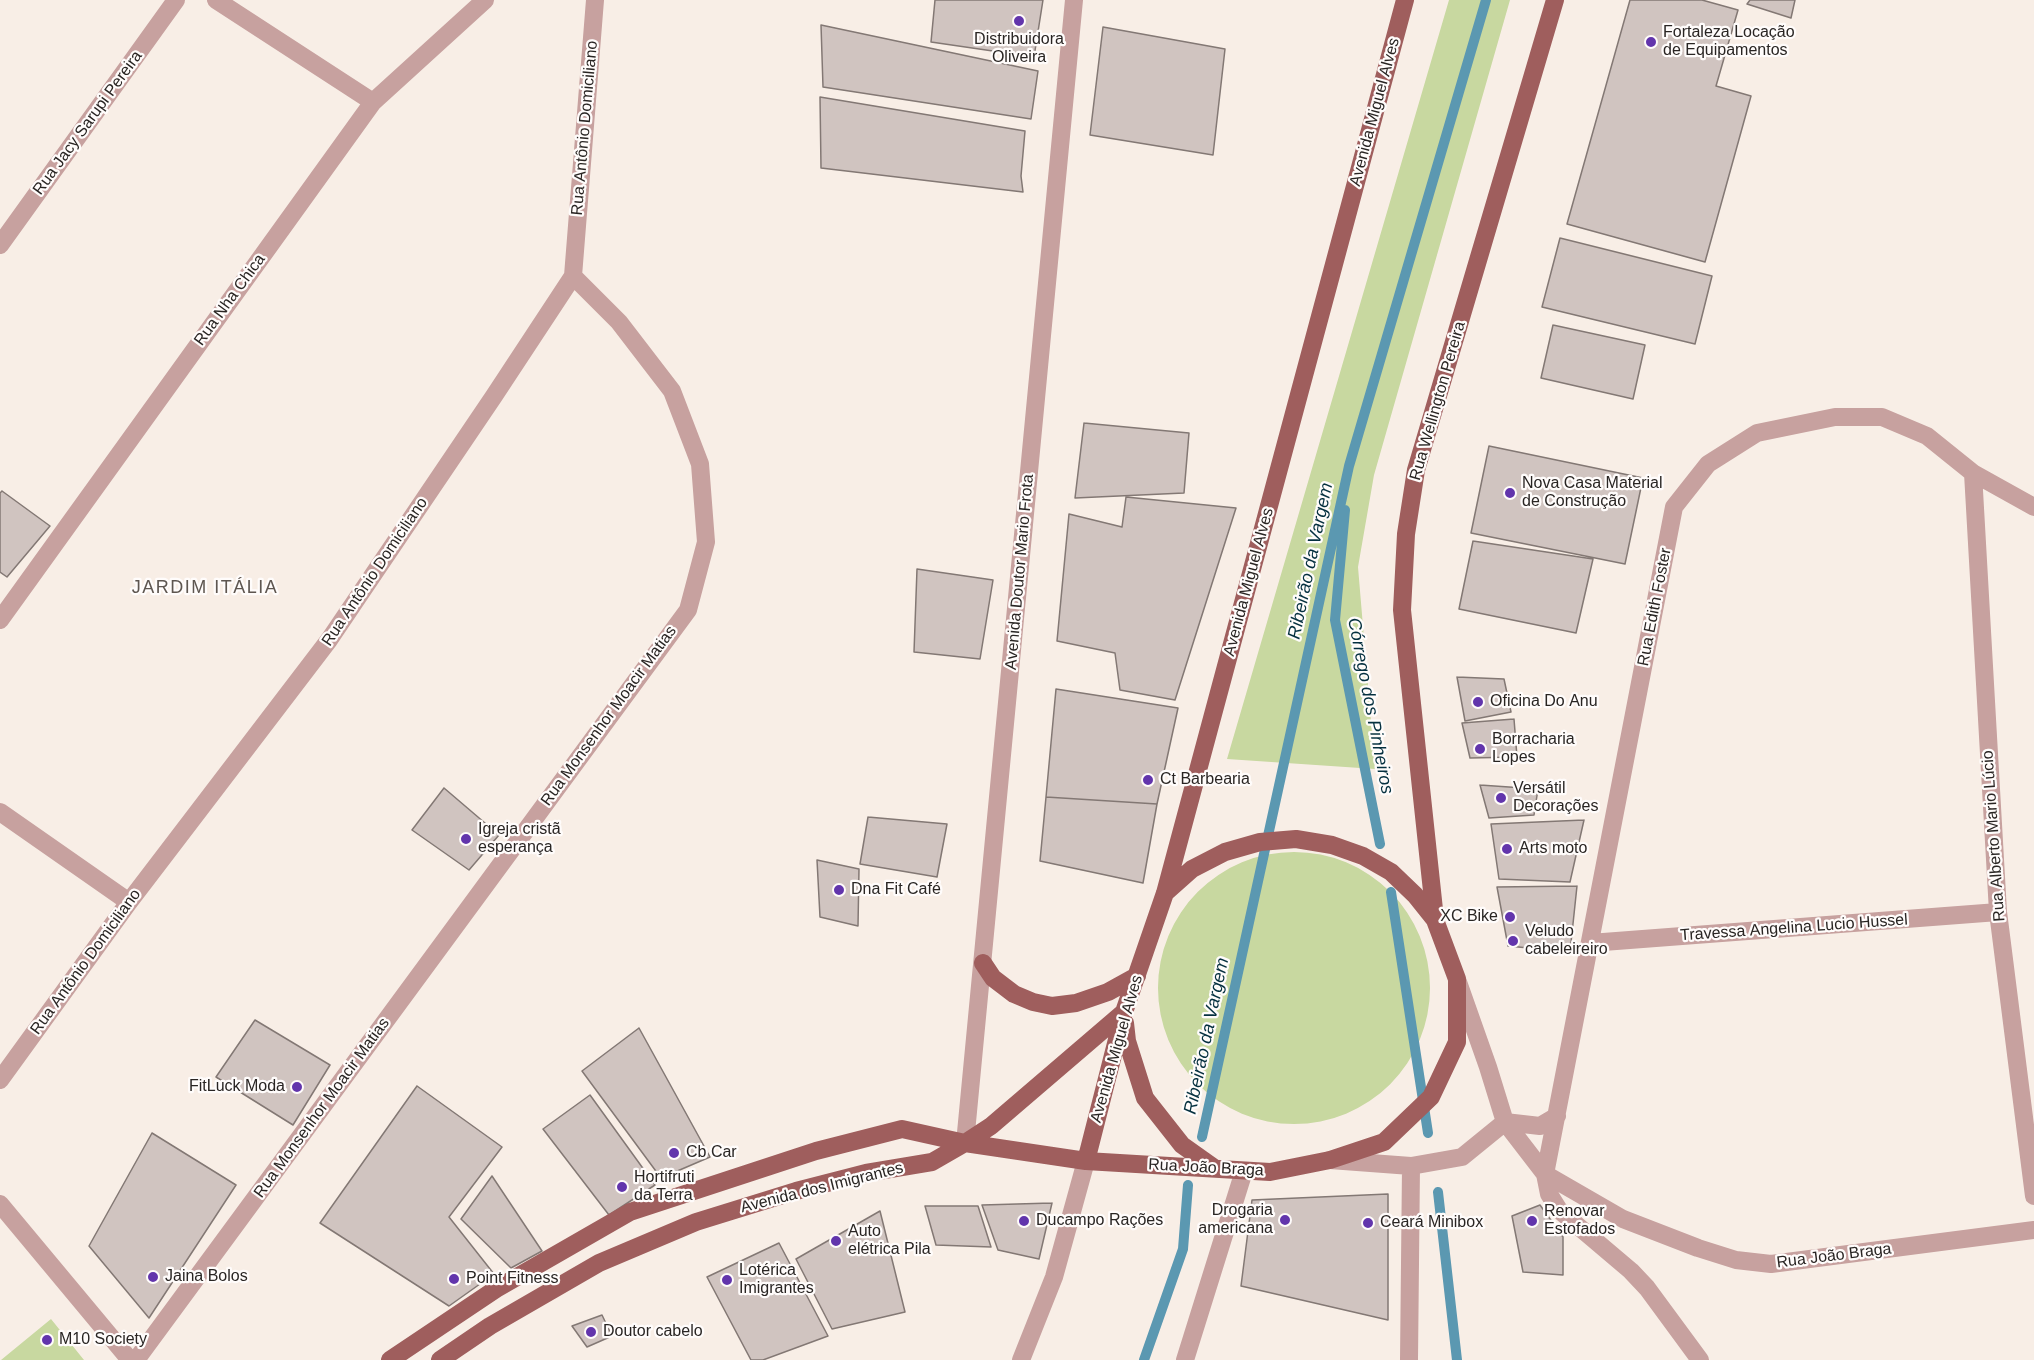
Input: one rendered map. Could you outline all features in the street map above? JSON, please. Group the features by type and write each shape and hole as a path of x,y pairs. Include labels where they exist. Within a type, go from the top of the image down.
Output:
{"main road":[{"name":"Avenida Miguel Alves","path":"1086,1161 1124,1012 1165,893 1405,0"},
{"name":"Rua Wellington Pereira","path":"1435,920 1402,610 1406,534 1416,470 1555,0"},
{"name":"Rua João Braga","path":"965,1143 1086,1161 1270,1172 1330,1160 1384,1142 1431,1097 1457,1042 1457,979 1435,920 1415,895 1391,872 1363,856 1332,844 1296,839 1260,842 1225,852 1192,869 1165,893"},
{"path":"983,963 993,978 1014,994 1033,1002 1052,1006 1076,1003 1108,992 1137,976"},
{"path":"965,1143 991,1126 1124,1012"},
{"path":"1124,1012 1127,1041 1145,1098 1182,1145 1213,1167"},
{"name":"Avenida dos Imigrantes","path":"390,1360 496,1289 630,1212 816,1150 902,1129 965,1143"},
{"name":"Avenida dos Imigrantes","path":"440,1360 490,1326 599,1263 696,1222 796,1191 866,1173 932,1162 965,1143"}],"street":[{"name":"Rua Jacy Sarupi Pereira","path":"0,245 176,0"},
{"path":"216,0 373,102"},
{"name":"Rua Nha Chica","path":"0,620 373,102 485,0"},
{"name":"Rua Antônio Domiciliano","path":"0,1080 129,902 329,640 573,276 595,0"},
{"name":"Avenida Doutor Mario Frota","path":"965,1143 1074,0"},
{"name":"Rua Monsenhor Moacir Matias","path":"136,1360 688,610 706,542 700,464 672,391 619,322 573,276"},
{"name":"Rua Edith Foster","path":"1545,1174 1674,507 1708,464 1757,433 1835,417 1882,417 1927,436 1973,473 2034,507"},
{"name":"Rua Alberto Mario Lúcio","path":"1973,473 1998,912 2034,1197"},
{"path":"0,812 129,902"},
{"name":"Travessa Angelina Lucio Hussel","path":"1590,943 1998,912"},
{"path":"1457,979 1505,1122 1545,1174 1549,1194 1559,1210 1631,1271 1647,1288 1700,1360"},
{"path":"1330,1160 1412,1166 1462,1157 1505,1122 1540,1126 1557,1116"},
{"path":"1021,1360 1054,1277 1086,1161"},
{"path":"1409,1360 1412,1166"},
{"path":"1185,1360 1244,1171"},
{"name":"Rua João Braga","path":"1545,1174 1623,1219 1698,1248 1748,1262 1772,1264 2034,1230"},
{"path":"0,1204 130,1360"}],"green space":[{"path":"1449,0 1510,0 1374,475 1358,567 1375,769 1227,759"},
{"path":"1281,852 1307,852 1346,862 1370,875 1390,892 1407,912 1420,936 1428,961 1430,988 1428,1015 1420,1040 1407,1064 1390,1084 1370,1101 1346,1114 1321,1122 1281,1124 1254,1118 1230,1108 1208,1093 1189,1074 1174,1052 1164,1028 1158,1001 1158,975 1164,948 1174,924 1189,902 1208,883 1230,868 1254,858"},
{"name":"M10 Society","path":"51,1319 84,1360 1,1360"}],"building":[{"path":"935,0 1043,0 1034,57 931,42"},
{"path":"1630,0 1702,0 1738,10 1716,86 1751,96 1705,262 1567,224"},
{"path":"1750,0 1795,0 1791,18 1747,4"},
{"path":"821,25 1038,71 1031,119 823,87"},
{"path":"1103,27 1225,49 1213,155 1090,135"},
{"path":"820,97 1025,131 1021,176 1023,192 821,168"},
{"path":"1560,238 1712,276 1695,344 1542,307"},
{"path":"1553,325 1645,345 1633,399 1541,378"},
{"path":"1084,423 1189,433 1184,493 1075,498"},
{"path":"1489,446 1643,478 1625,564 1471,533"},
{"path":"2,491 50,526 7,577 0,572 0,493"},
{"path":"1126,497 1236,508 1175,700 1120,690 1115,653 1057,641 1069,514 1122,527"},
{"path":"1473,541 1593,559 1576,633 1459,609"},
{"path":"917,569 993,580 980,659 914,652"},
{"path":"1457,677 1504,679 1511,712 1465,721"},
{"path":"1056,689 1178,708 1157,804 1046,797"},
{"path":"1514,719 1517,757 1470,758 1462,723"},
{"path":"1480,785 1538,789 1534,815 1489,818"},
{"name":"Igreja cristã esperança","path":"444,788 499,835 469,870 412,830"},
{"path":"1046,797 1157,804 1143,883 1040,861"},
{"path":"868,817 947,824 937,877 860,864"},
{"path":"1584,820 1570,882 1499,879 1491,824"},
{"path":"817,860 859,869 858,926 820,917"},
{"path":"1577,886 1570,952 1508,946 1497,887"},
{"path":"255,1020 330,1065 293,1125 216,1077"},
{"path":"639,1028 710,1157 661,1178 582,1071"},
{"path":"417,1086 502,1147 449,1217 494,1274 449,1306 320,1223"},
{"path":"590,1095 655,1185 609,1215 543,1129"},
{"path":"152,1133 236,1185 149,1318 89,1246"},
{"path":"492,1176 542,1251 511,1268 461,1219"},
{"path":"1388,1194 1388,1320 1241,1286 1252,1200"},
{"path":"1052,1203 1039,1259 998,1250 982,1205"},
{"path":"1540,1205 1563,1237 1563,1275 1523,1272 1512,1216"},
{"path":"925,1206 978,1206 991,1247 936,1245"},
{"path":"880,1211 905,1312 832,1329 796,1259"},
{"path":"779,1243 828,1336 763,1360 751,1360 707,1277"},
{"path":"602,1315 612,1336 587,1347 572,1326"}],"waterway":[{"name":"Ribeirão da Vargem","path":"1202,1137 1349,466 1486,0"},
{"name":"Córrego dos Pinheiros","path":"1345,510 1335,620 1380,844"},
{"name":"Córrego dos Pinheiros","path":"1391,892 1428,1133"},
{"name":"Ribeirão da Vargem","path":"1144,1360 1183,1249 1188,1185"},
{"name":"Córrego dos Pinheiros","path":"1438,1192 1457,1360"}],"place":[{"name":"Distribuidora Oliveira","path":"1019,21"},
{"name":"Fortaleza Locação de Equipamentos","path":"1651,42"},
{"name":"Nova Casa Material de Construção","path":"1510,493"},
{"name":"Oficina Do Anu","path":"1478,702"},
{"name":"Borracharia Lopes","path":"1480,749"},
{"name":"Ct Barbearia","path":"1148,780"},
{"name":"Versátil Decorações","path":"1501,798"},
{"name":"Igreja cristã esperança","path":"466,839"},
{"name":"Arts moto","path":"1507,849"},
{"name":"Dna Fit Café","path":"839,890"},
{"name":"XC Bike","path":"1510,917"},
{"name":"Veludo cabeleireiro","path":"1513,941"},
{"name":"FitLuck Moda","path":"297,1087"},
{"name":"Cb Car","path":"674,1153"},
{"name":"Hortifruti da Terra","path":"622,1187"},
{"name":"Drogaria americana","path":"1285,1220"},
{"name":"Ducampo Rações","path":"1024,1221"},
{"name":"Renovar Estofados","path":"1532,1221"},
{"name":"Ceará Minibox","path":"1368,1223"},
{"name":"Auto elétrica Pila","path":"836,1241"},
{"name":"Jaina Bolos","path":"153,1277"},
{"name":"Point Fitness","path":"454,1279"},
{"name":"Lotérica Imigrantes","path":"727,1280"},
{"name":"Doutor cabelo","path":"591,1332"},
{"name":"M10 Society","path":"47,1340"}],"district":[{"name":"JARDIM ITÁLIA","path":"205,588"}]}
